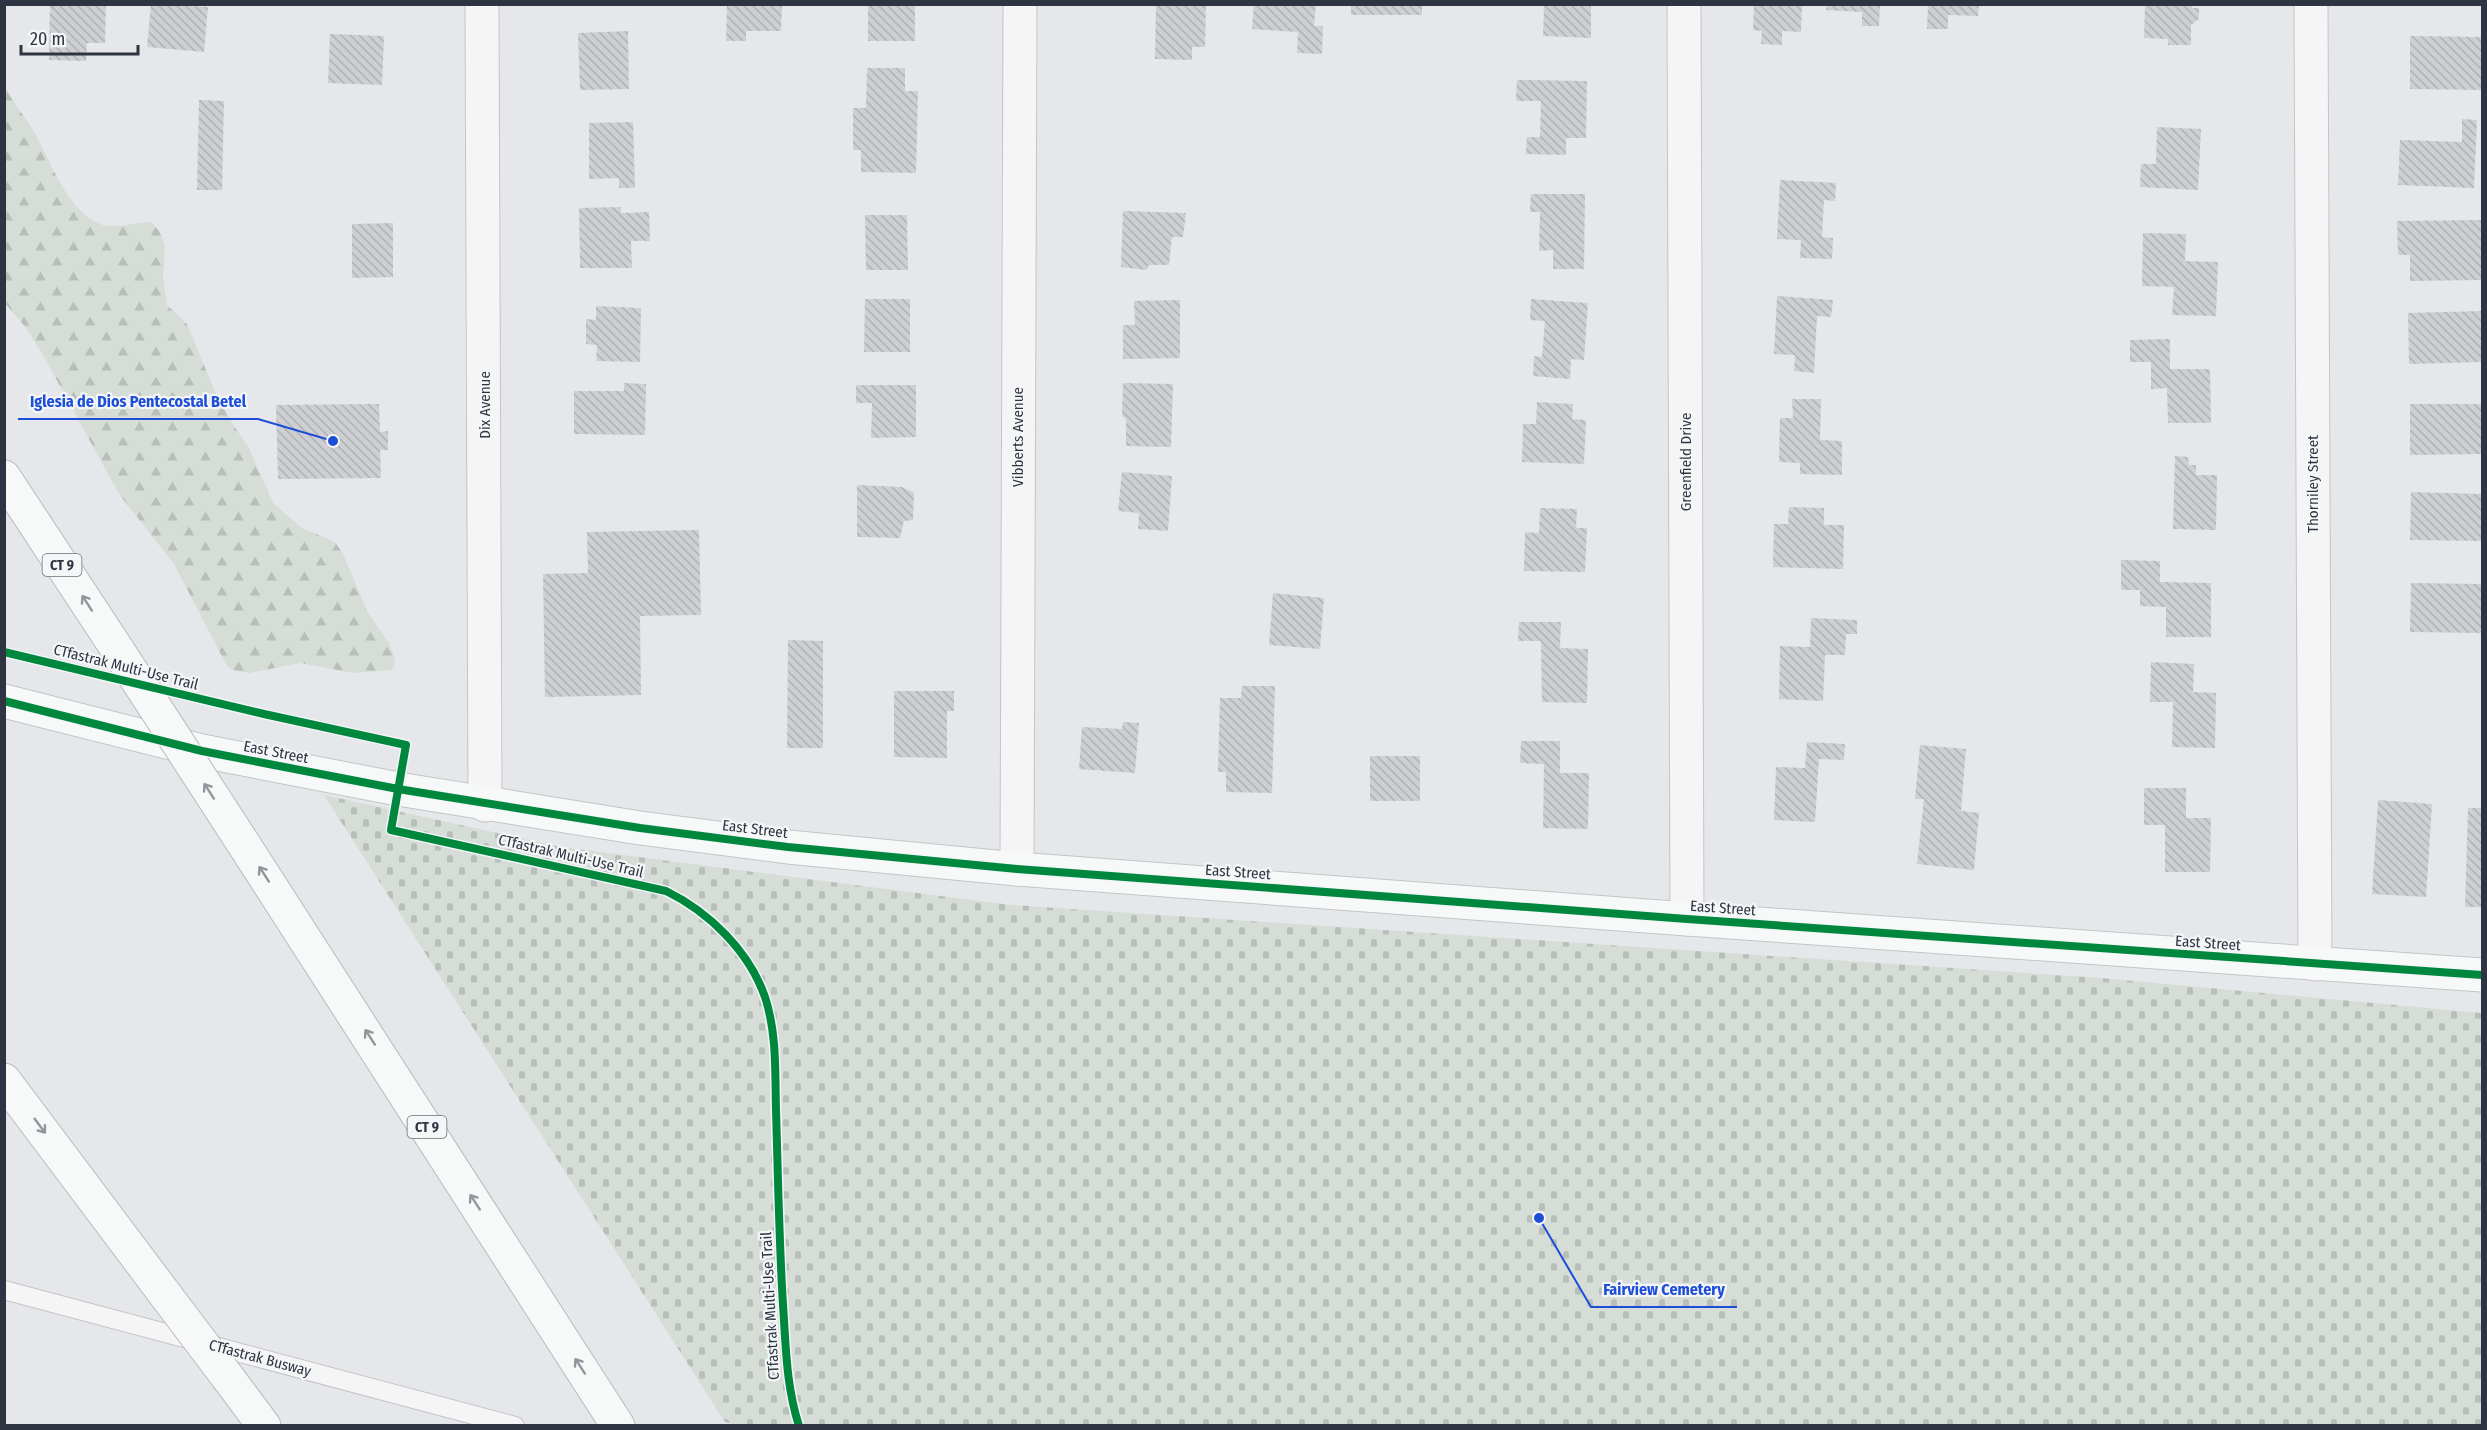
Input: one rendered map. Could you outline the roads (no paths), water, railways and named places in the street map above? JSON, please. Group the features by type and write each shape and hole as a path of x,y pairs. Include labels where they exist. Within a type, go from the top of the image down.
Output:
{"main road":[{"name":"CT 9","path":"4,477 615,1420"},
{"name":"East Street","path":"4,701 202,751 485,805 776,845 1017,869 2482,975"},
{"path":"4,1080 264,1425"}],"street":[{"name":"Dix Avenue","path":"482,4 485,805"},
{"name":"Vibberts Avenue","path":"1017,869 1020,4"},
{"name":"Greenfield Drive","path":"1684,4 1687,919"},
{"name":"Thorniley Street","path":"2311,4 2315,964"}],"lane":[{"name":"CTfastrak Busway","path":"4,1290 515,1425"}],"place":[{"name":"Iglesia de Dios Pentecostal Betel","path":"333,441"},
{"name":"Fairview Cemetery","path":"1539,1218"}]}
